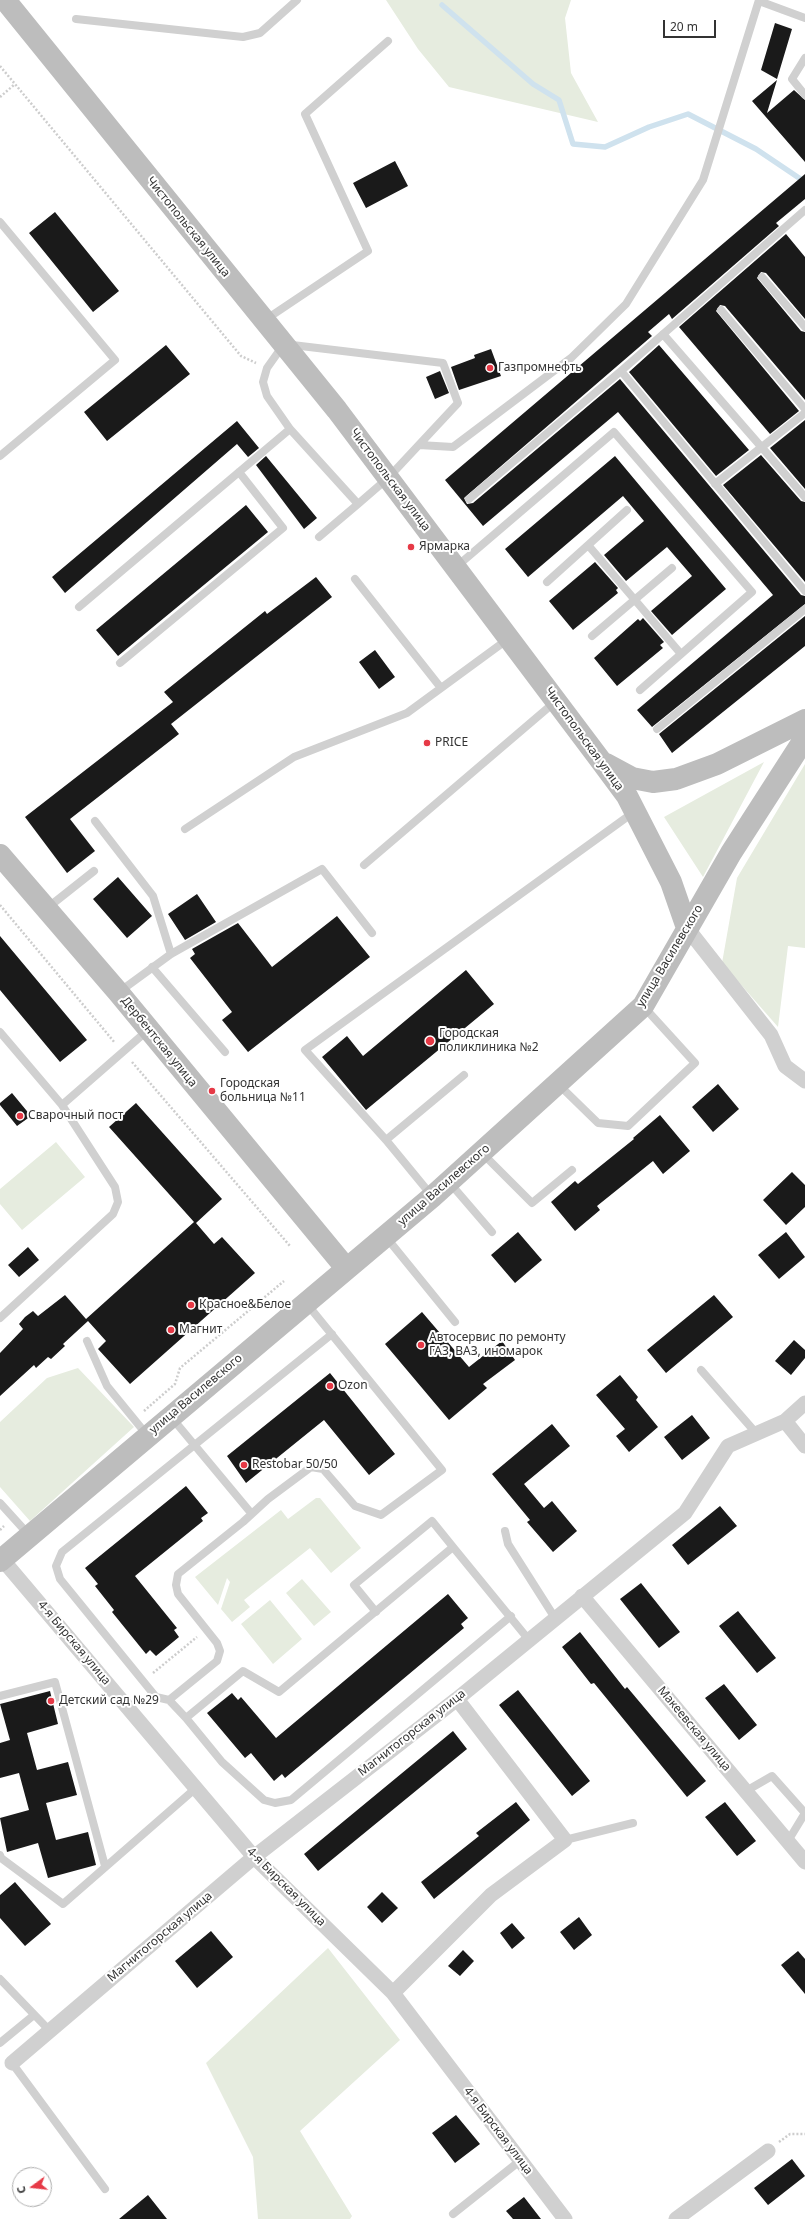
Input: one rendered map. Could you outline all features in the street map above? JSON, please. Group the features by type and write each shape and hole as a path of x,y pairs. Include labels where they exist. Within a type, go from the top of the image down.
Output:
{"street":[{"name":"Чистопольская улица","path":"4,0 337,410 556,700 627,796 671,882 687,928 771,1035 785,1066 805,1082"},
{"path":"601,761 632,778 653,782 676,779 717,764 805,720"},
{"name":"улица Василевского","path":"1,1560 30,1535 141,1427 170,1416 432,1197 643,1006 731,853 805,738"},
{"name":"Дербентская улица","path":"0,855 118,992 346,1268"},
{"name":"Магнитогорская улица","path":"12,2063 254,1857 457,1699 685,1513 728,1446 785,1421 805,1403"},
{"path":"785,1421 805,1446"},
{"name":"4-я Бирская улица","path":"1,1560 254,1857 393,1994 565,2219"},
{"name":"Макеевская улица","path":"582,1596 805,1862"},
{"path":"393,1994 491,1895 565,1840 457,1699"},
{"path":"676,2219 768,2151"}],"lane":[{"path":"76,19 243,37 260,33 297,0"},
{"path":"419,445 453,448 571,358 626,304 703,180 759,0 805,18"},
{"path":"264,321 368,251 305,114 388,41"},
{"path":"805,58 792,79 805,95"},
{"path":"469,499 621,371 805,210"},
{"path":"0,222 115,360 0,456"},
{"path":"762,277 805,327"},
{"path":"721,310 805,409"},
{"path":"664,334 805,497"},
{"path":"319,538 388,478 458,403 442,363 284,344 267,368 263,382 267,396 290,429 358,504"},
{"path":"621,371 805,590"},
{"path":"716,484 805,413"},
{"path":"79,607 290,429"},
{"path":"456,567 614,432 752,592 640,690"},
{"path":"120,663 283,528 239,472"},
{"path":"547,582 627,510"},
{"path":"588,545 681,654"},
{"path":"592,636 672,568"},
{"path":"355,579 441,688"},
{"path":"657,729 805,609"},
{"path":"184,828 294,757 407,713 509,638"},
{"path":"364,865 556,700"},
{"path":"432,1197 386,1140 304,1050 634,812"},
{"path":"95,821 153,896 171,954"},
{"path":"118,992 171,954 322,869 372,933"},
{"path":"46,909 94,871"},
{"path":"152,967 225,1052"},
{"path":"557,1084 598,1123 628,1126 695,1063 643,1006"},
{"path":"62,1105 148,1030"},
{"path":"0,1032 62,1105 115,1187 118,1202 113,1214 0,1318"},
{"path":"386,1140 464,1075"},
{"path":"481,1152 532,1203 572,1170"},
{"path":"448,1182 492,1232"},
{"path":"385,1236 455,1322"},
{"path":"169,1700 217,1661 220,1651 218,1642 178,1594 176,1584 178,1574 251,1513 311,1467 323,1469 355,1506 382,1515 442,1470 305,1302"},
{"path":"332,1334 62,1552 56,1566 60,1579 156,1697 169,1700 186,1718 222,1762 264,1800 276,1803 291,1800 511,1616"},
{"path":"87,1341 107,1386 141,1427"},
{"path":"701,1370 756,1433"},
{"path":"170,1416 195,1444 251,1513"},
{"path":"0,1503 30,1535"},
{"path":"376,1612 354,1585 432,1521 511,1616 529,1640"},
{"path":"505,1531 508,1544 555,1618"},
{"path":"186,1718 243,1671 279,1692 453,1547"},
{"path":"0,1696 55,1682 105,1866"},
{"path":"746,1791 772,1776 805,1813 788,1841"},
{"path":"0,1855 1,1858 63,1904 196,1788"},
{"path":"565,1840 633,1823"},
{"path":"0,1979 50,2031"},
{"path":"0,2043 34,2015"},
{"path":"12,2063 105,2189"},
{"path":"453,2214 521,2160"}],"path":[{"path":"0,66 241,356 267,368"},
{"path":"0,97 15,84"},
{"path":"0,905 123,1052 290,1246"},
{"path":"141,1427 175,1384 180,1368 284,1281"},
{"path":"143,1681 207,1629"},
{"path":"768,2151 790,2134 805,2134"}],"shaded area":[{"path":"386,0 571,0 565,18 571,73 598,122 449,87 418,49"},
{"path":"764,762 703,877 664,817"},
{"path":"805,764 805,948 788,946 778,1027 722,963 737,878"},
{"path":"56,1142 85,1177 22,1230 0,1204 0,1189"},
{"path":"78,1368 134,1427 30,1521 0,1487 0,1422 47,1378"},
{"path":"316,1498 320,1498 361,1548 331,1573 310,1548 244,1600 250,1607 232,1622 221,1609 230,1582 227,1578 218,1605 195,1577 281,1510 288,1519"},
{"path":"302,1579 331,1612 314,1626 286,1593"},
{"path":"270,1600 302,1639 273,1664 241,1624"},
{"path":"328,1948 400,2040 300,2131 352,2216 350,2219 258,2219 253,2157 206,2063"}],"building":[{"path":"775,23 792,29 777,79 761,70"},
{"path":"777,80 767,113 794,90 805,100 805,162 752,101"},
{"path":"395,161 408,186 366,208 353,183"},
{"path":"805,174 805,199 776,223 779,226 672,319 669,314 648,332 652,336 464,498 467,504 473,503 620,379 801,595 805,596 805,604 652,727 637,710 773,595 618,412 483,526 445,480"},
{"path":"55,212 119,291 93,312 29,233"},
{"path":"786,234 805,257 805,319 766,273 761,272 757,278 801,331 805,332 805,400 725,306 720,305 716,311 799,411 770,434 679,327"},
{"path":"166,345 190,374 107,441 84,412"},
{"path":"659,345 749,450 716,476 629,372"},
{"path":"491,349 501,376 459,390 451,367 475,358 474,355"},
{"path":"440,371 449,393 435,399 426,377"},
{"path":"805,420 805,489 770,448"},
{"path":"237,421 259,448 248,457 237,444 65,593 52,577"},
{"path":"761,455 801,501 805,502 805,582 723,485"},
{"path":"266,456 317,518 304,529 256,465"},
{"path":"615,456 726,589 672,635 651,611 692,576 667,547 626,581 604,555 644,521 623,496 528,577 505,549"},
{"path":"246,505 268,532 118,656 96,630"},
{"path":"595,562 618,588 616,590 618,593 573,630 549,601"},
{"path":"316,577 332,597 171,724 179,734 70,819 95,851 67,873 25,817 173,702 164,692 265,611 267,614"},
{"path":"805,616 805,646 672,753 659,734"},
{"path":"643,618 664,642 660,645 663,648 617,686 594,658 638,619 640,621"},
{"path":"375,650 395,677 379,689 359,662"},
{"path":"118,877 152,916 127,938 93,899"},
{"path":"197,894 216,922 185,940 168,914"},
{"path":"337,916 370,957 248,1052 222,1020 232,1012 190,958 195,954 192,949 238,923 272,967"},
{"path":"0,936 87,1040 60,1062 0,990"},
{"path":"466,970 494,1004 366,1110 322,1057 347,1036 363,1056"},
{"path":"718,1084 739,1109 713,1132 692,1107"},
{"path":"12,1093 31,1116 17,1126 0,1105 0,1103"},
{"path":"136,1103 222,1199 196,1223 214,1244 222,1237 255,1273 130,1384 98,1349 106,1341 88,1321 63,1344 65,1346 51,1359 48,1357 36,1368 34,1365 0,1396 0,1353 23,1329 19,1324 25,1317 33,1311 38,1316 65,1295 86,1319 194,1222 109,1127"},
{"path":"660,1115 690,1151 663,1174 653,1161 597,1206 600,1210 575,1231 551,1202 575,1181 578,1184 634,1139 633,1138"},
{"path":"792,1172 805,1185 805,1207 786,1225 763,1200"},
{"path":"518,1232 542,1260 515,1283 491,1255"},
{"path":"786,1232 805,1257 779,1279 758,1255"},
{"path":"28,1247 39,1260 19,1277 8,1265"},
{"path":"714,1295 733,1317 666,1373 647,1350"},
{"path":"422,1312 469,1367 502,1341 515,1360 483,1384 487,1388 449,1420 385,1344"},
{"path":"794,1340 805,1350 805,1358 791,1375 775,1361"},
{"path":"330,1373 395,1454 369,1475 324,1420 246,1483 227,1456"},
{"path":"620,1375 638,1397 636,1400 658,1427 629,1452 616,1436 625,1429 596,1395"},
{"path":"692,1415 710,1438 682,1460 664,1437"},
{"path":"552,1424 570,1446 524,1484 544,1508 552,1501 577,1531 553,1552 527,1522 530,1520 492,1474"},
{"path":"186,1486 208,1513 201,1518 203,1521 135,1576 177,1628 174,1630 179,1637 156,1656 150,1650 146,1654 112,1612 114,1610 95,1586 98,1584 85,1568"},
{"path":"720,1506 737,1526 688,1565 672,1545"},
{"path":"641,1583 680,1632 659,1648 620,1599"},
{"path":"448,1594 468,1618 461,1624 464,1628 285,1778 282,1774 274,1781 251,1753 245,1758 207,1713 232,1693 238,1700 241,1697 276,1738"},
{"path":"738,1611 776,1658 757,1673 719,1626"},
{"path":"580,1632 625,1689 627,1687 706,1781 687,1797 594,1683 591,1684 562,1647"},
{"path":"724,1684 757,1725 739,1740 705,1698"},
{"path":"518,1690 590,1781 572,1796 499,1705"},
{"path":"50,1691 58,1724 27,1733 37,1770 68,1762 77,1795 46,1803 56,1840 88,1832 96,1865 48,1878 38,1843 7,1852 0,1818 29,1810 19,1773 0,1778 0,1743 10,1740 0,1704"},
{"path":"453,1731 467,1749 318,1871 304,1854"},
{"path":"516,1802 530,1820 434,1899 421,1882 479,1836 476,1833"},
{"path":"725,1802 756,1841 737,1856 705,1817"},
{"path":"15,1882 51,1924 25,1946 0,1918 0,1895"},
{"path":"382,1892 398,1908 382,1923 367,1907"},
{"path":"579,1917 592,1935 574,1950 560,1932"},
{"path":"512,1923 525,1938 512,1949 500,1933"},
{"path":"211,1931 233,1957 197,1988 175,1961"},
{"path":"463,1950 474,1961 460,1976 448,1966"},
{"path":"798,1951 805,1959 805,1994 781,1965"},
{"path":"456,2115 480,2144 455,2163 432,2133"},
{"path":"792,2159 805,2176 768,2205 754,2188"},
{"path":"148,2195 167,2219 119,2219"},
{"path":"524,2197 541,2219 513,2219 506,2211"}],"waterway":[{"path":"442,5 533,84 559,100 573,144 605,147 649,127 688,114 756,149 805,182"}],"place":[{"name":"Газпромнефть","path":"490,368"},
{"name":"Ярмарка","path":"411,547"},
{"name":"PRICE","path":"427,743"},
{"name":"Городская поликлиника №2","path":"430,1041"},
{"name":"Городская больница №11","path":"212,1091"},
{"name":"Сварочный пост","path":"20,1116"},
{"name":"Красное&Белое","path":"191,1305"},
{"name":"Магнит","path":"171,1330"},
{"name":"Автосервис по ремонту ГАЗ, ВАЗ, иномарок","path":"421,1345"},
{"name":"Ozon","path":"330,1386"},
{"name":"Restobar 50/50","path":"244,1465"},
{"name":"Детский сад №29","path":"51,1701"}]}
